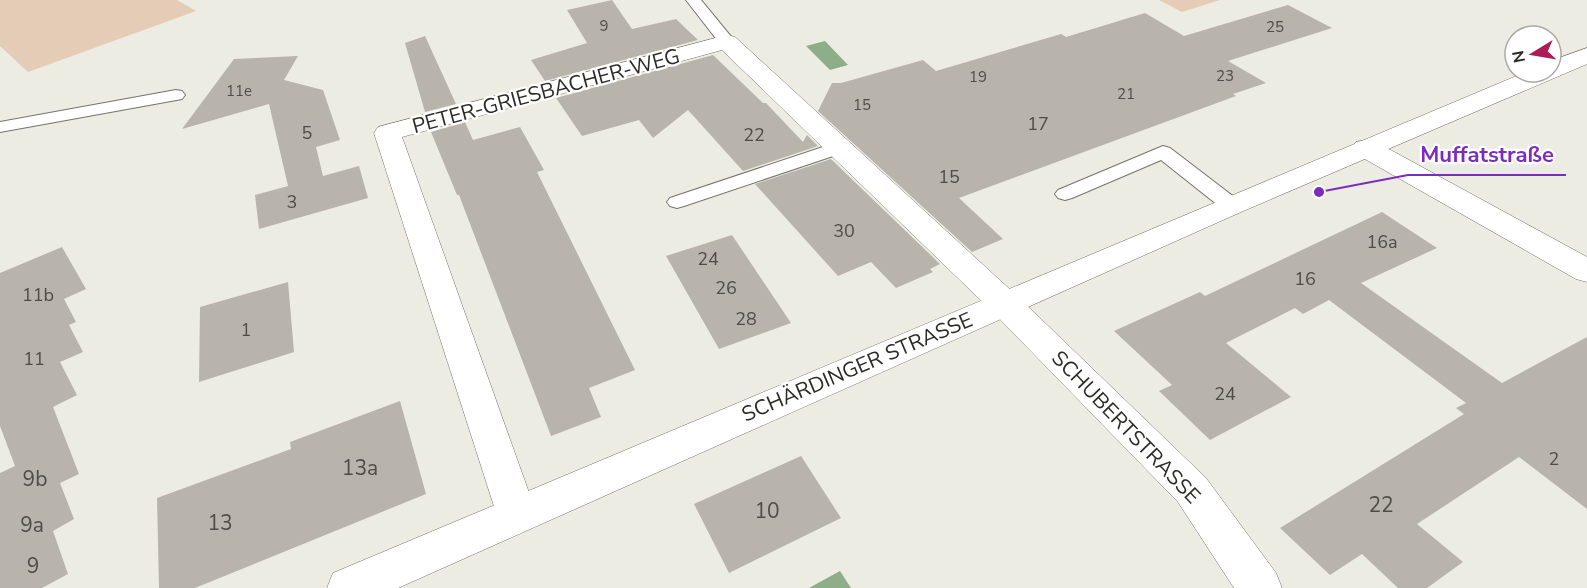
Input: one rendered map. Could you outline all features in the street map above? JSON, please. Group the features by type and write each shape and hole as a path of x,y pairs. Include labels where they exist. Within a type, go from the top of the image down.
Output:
{"street":[{"path":"727,42 1004,303"},
{"name":"PETER-GRIESBACHER-WEG","path":"516,515 387,133 727,42"},
{"path":"1563,65 1587,55"},
{"name":"SCHÄRDINGER STRASSE","path":"349,588 1231,205 1518,84"},
{"path":"1366,148 1587,271"},
{"name":"SCHUBERTSTRASSE","path":"1004,303 1192,490 1260,588"}],"lane":[{"path":"693,0 727,42"},
{"path":"0,127 176,95"},
{"path":"677,202 838,148"},
{"path":"1065,194 1163,152 1231,205"}],"shaded area":[{"path":"0,0 177,0 196,11 28,72 0,46"},
{"path":"1159,0 1220,0 1182,12"},
{"path":"825,41 848,65 830,70 806,46"},
{"path":"840,571 851,588 809,588"}],"building":[{"path":"612,0 632,29 676,19 698,40 545,81 531,60 587,43 567,10"},
{"path":"1288,5 1332,28 1228,61 1266,83 959,198 1003,239 972,252 818,111 832,83 841,83 923,60 936,71 1061,34 1066,37 1145,13 1184,36"},
{"path":"425,36 456,104 425,112 405,43"},
{"path":"713,55 763,103 766,103 803,142 807,135 818,146 743,171 688,110 653,138 639,120 582,136 556,98"},
{"path":"298,56 284,80 323,90 340,140 316,147 323,176 359,166 368,198 259,229 255,195 288,186 269,104 182,129 234,59"},
{"path":"465,122 473,140 520,127 544,170 537,172 635,370 589,388 601,417 551,436 459,195 457,195 431,132"},
{"path":"831,159 940,264 930,269 933,272 896,288 871,262 838,276 755,184"},
{"path":"1382,212 1437,248 1361,283 1502,383 1587,337 1587,509 1519,457 1417,524 1463,562 1427,588 1398,588 1362,554 1330,575 1280,528 1464,414 1456,408 1466,403 1329,300 1303,314 1295,308 1226,343 1291,397 1210,440 1159,391 1172,385 1114,331 1200,292 1205,296"},
{"path":"732,235 791,323 719,349 666,256"},
{"path":"62,247 86,289 64,299 76,322 69,325 83,352 60,362 77,395 53,407 79,474 60,483 74,519 53,531 68,574 42,588 0,588 0,473 15,466 0,426 0,273"},
{"path":"288,282 294,352 199,382 200,307"},
{"path":"400,401 426,494 195,588 159,588 157,498 291,449 290,442"},
{"path":"801,456 841,518 729,573 694,504"}],"place":[{"name":"Muffatstraße","path":"1319,192"}]}
